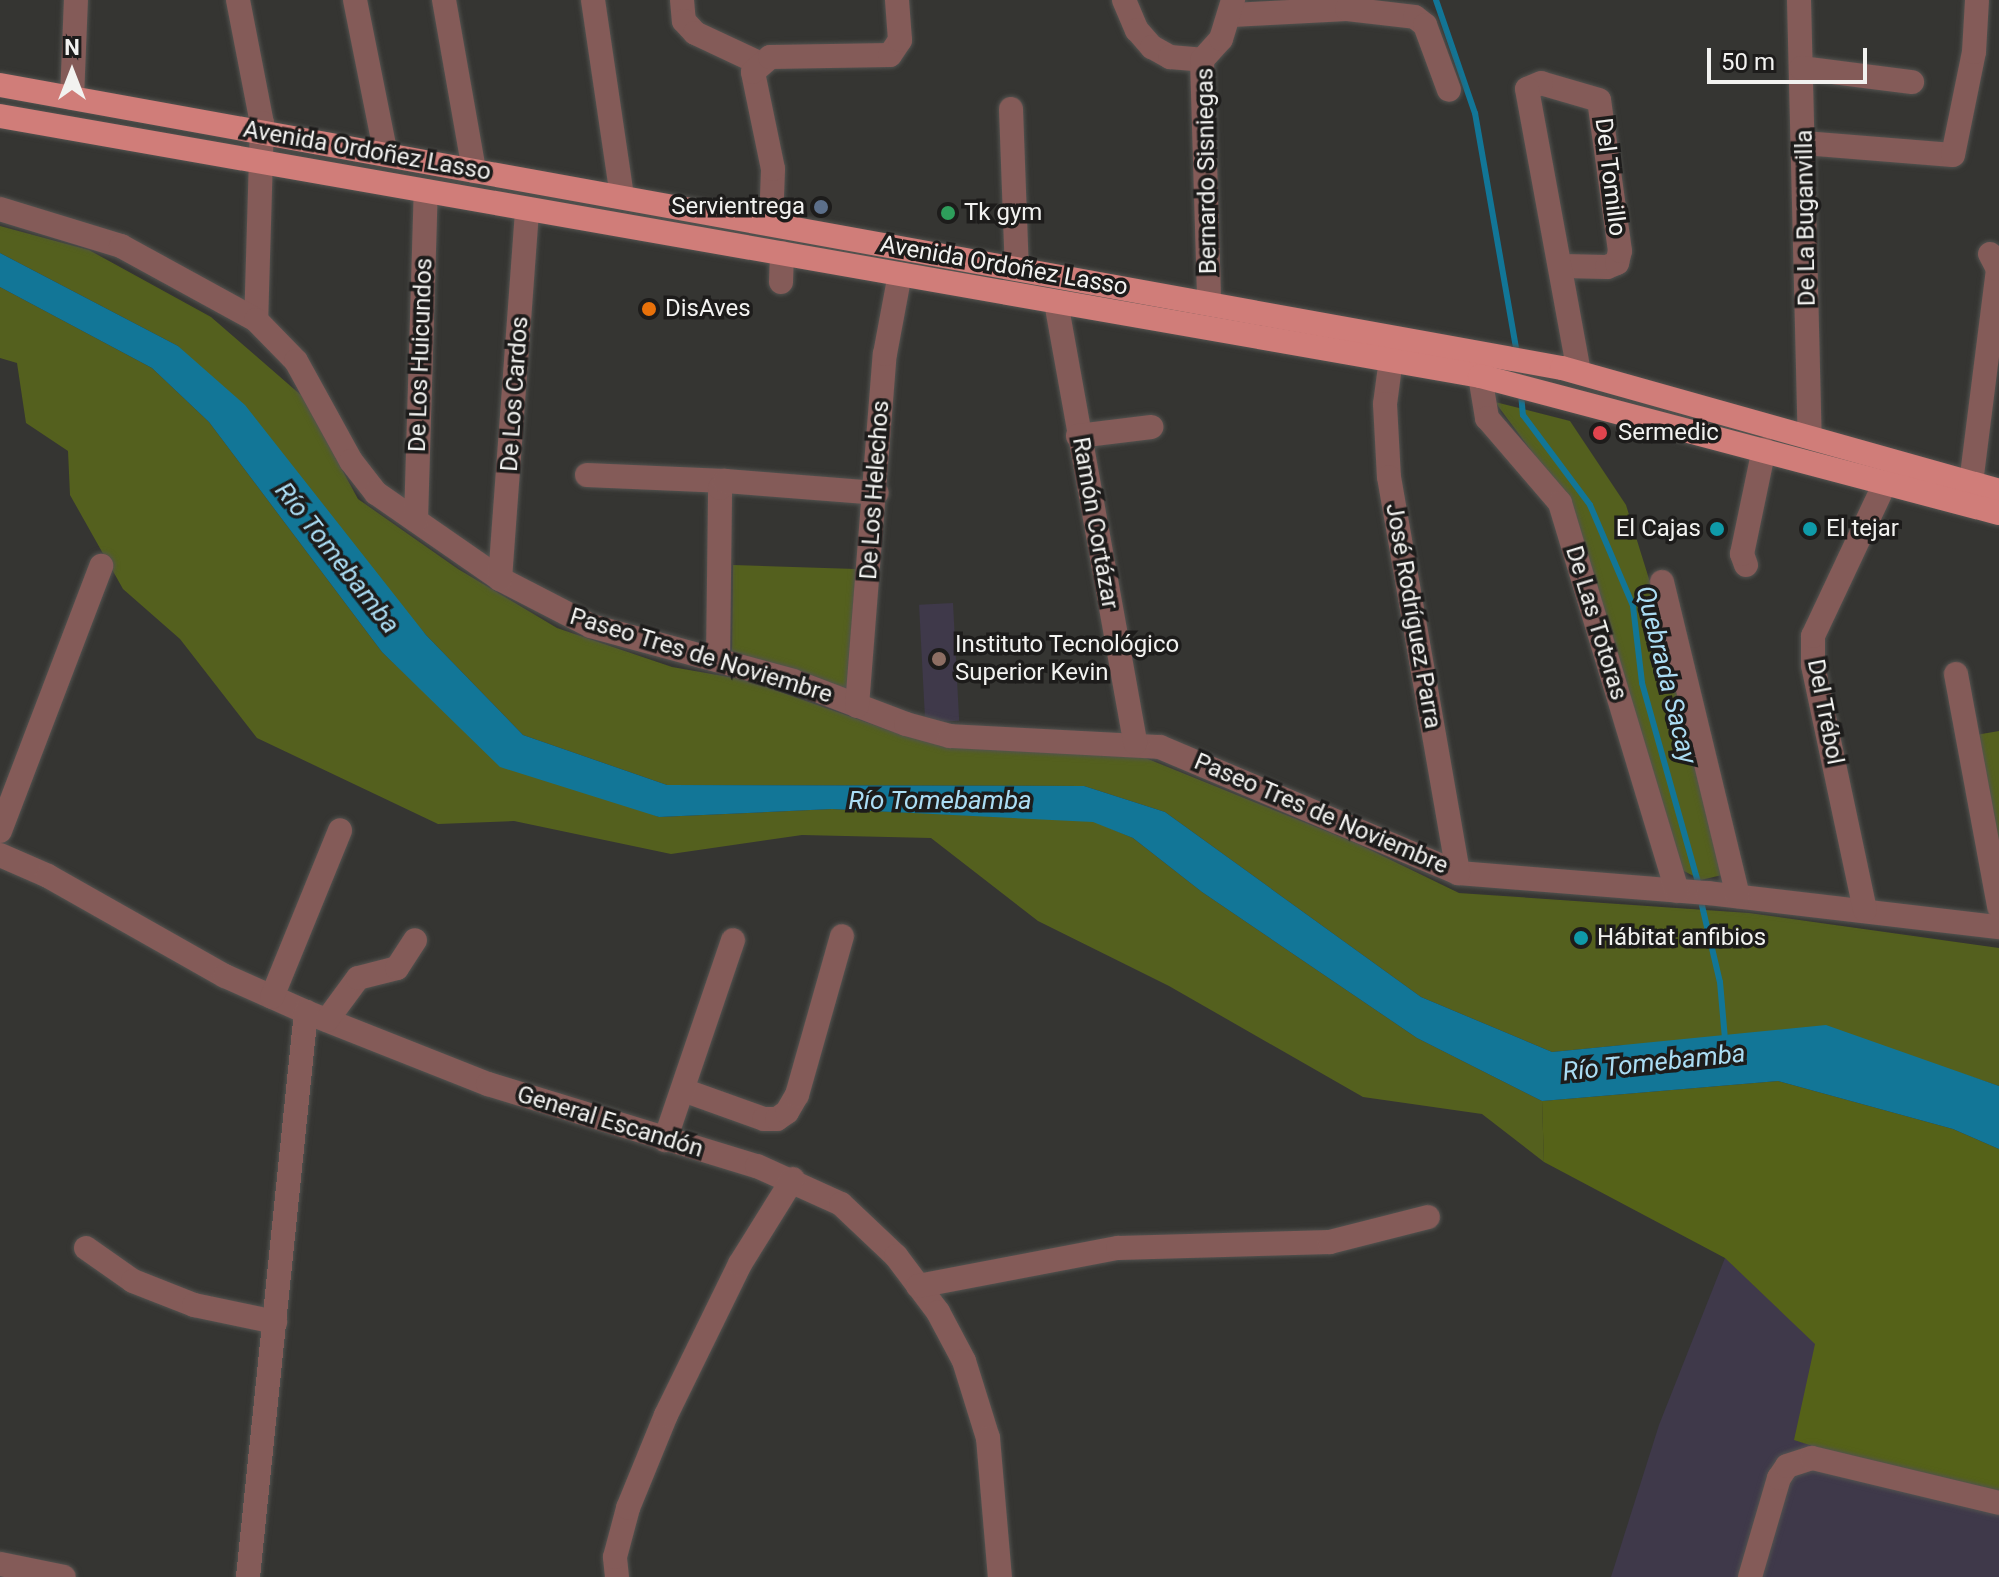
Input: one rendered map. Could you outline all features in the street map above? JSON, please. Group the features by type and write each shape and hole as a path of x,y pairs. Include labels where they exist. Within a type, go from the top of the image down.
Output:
{"main road":[{"name":"Avenida Ordoñez Lasso","path":"0,85 1570,370 1999,491"},
{"name":"Avenida Ordoñez Lasso","path":"0,116 1480,376 1557,393 1999,513"}],"street":[{"path":"72,98 76,0"},
{"path":"238,0 263,132 256,320"},
{"path":"355,0 386,155"},
{"path":"444,0 474,171"},
{"path":"593,0 622,197"},
{"path":"682,0 684,21 695,33 759,63"},
{"path":"771,224 773,169 753,82 759,63 770,57 890,55 900,40 897,0"},
{"path":"1124,0 1137,30 1152,47 1170,57 1202,60"},
{"name":"De La Buganvilla","path":"1799,0 1810,437"},
{"path":"1804,143 1953,155 1974,52 1977,0"},
{"path":"1233,7 1347,9 1415,17 1425,25 1449,90"},
{"name":"Bernardo Sisniegas","path":"1209,303 1202,60 1213,51 1233,7"},
{"path":"1801,68 1912,82"},
{"name":"Del Tomillo","path":"1563,266 1617,263 1616,223 1599,100 1541,83 1527,89 1563,266 1570,370"},
{"path":"1011,109 1017,269"},
{"name":"De Los Huicundos","path":"416,520 426,191"},
{"name":"Paseo Tres de Noviembre","path":"0,209 121,246 256,320 296,361 363,478 500,579 591,626 793,681 857,706 950,736 1135,743 1181,754 1458,873 1738,896 1999,927"},
{"name":"De Los Cardos","path":"500,579 527,209"},
{"path":"781,282 782,253"},
{"path":"1971,483 1998,269 1990,254"},
{"name":"De Los Helechos","path":"857,706 877,493 885,354 900,274"},
{"name":"Ramón Cortázar","path":"1056,302 1135,743"},
{"name":"José Rodríguez Parra","path":"1391,359 1385,404 1389,477 1458,873"},
{"name":"De Las Totoras","path":"1480,376 1487,418 1560,503 1692,892"},
{"path":"1078,436 1151,427"},
{"path":"1746,565 1742,554 1764,449"},
{"path":"587,475 725,481 877,493"},
{"path":"718,660 720,488 725,481"},
{"name":"Del Trébol","path":"1865,910 1813,665 1813,636 1886,481"},
{"path":"0,831 101,566"},
{"path":"1662,582 1738,896"},
{"path":"1956,674 1999,907"},
{"path":"272,997 340,830"},
{"name":"General Escandón","path":"0,855 272,997 316,1016 488,1084 793,1179 841,1204 896,1256 964,1361 988,1438 1000,1577"},
{"path":"683,1090 764,1119 777,1119 787,1112 797,1095 842,936"},
{"path":"248,1577 275,1322 316,1016 358,978 397,968 415,940"},
{"path":"665,1140 733,940"},
{"path":"617,1577 615,1557 628,1508 666,1415 740,1264 793,1179"},
{"path":"918,1286 1118,1248 1330,1242 1428,1217"},
{"path":"86,1248 133,1281 194,1305 275,1322"},
{"path":"1750,1577 1779,1478 1787,1466 1812,1458 1999,1503"},
{"path":"0,1564 64,1577"}],"shaded area":[{"name":"Instituto Tecnológico Superior Kevin","path":"953,603 959,721 925,723 919,605"},
{"path":"1999,1149 1999,1577 1611,1577 1659,1425 1725,1258"}],"green space":[{"path":"0,226 89,250 211,317 302,396 358,499 458,569 557,628 672,667 746,680 897,733 1143,757 1358,844 1459,893 1749,913 1999,948 1999,1086 1960,1073 1624,1045 1552,1052 1421,997 1165,812 1084,786 667,785 523,735 426,635 178,346 0,253"},
{"path":"0,287 152,368 209,422 382,652 483,748 659,817 832,809 1093,821 1133,838 1202,892 1417,1038 1542,1101 1544,1162 1482,1114 1363,1097 1169,986 1038,921 931,838 802,835 671,854 514,821 438,824 257,738 180,639 123,589 70,495 68,451 26,423 17,363 0,358"},
{"path":"1495,402 1570,421 1626,505 1654,595 1722,875 1701,880 1682,870 1567,499"},
{"path":"733,565 856,569 848,694 732,655"},
{"path":"1999,731 1999,900 1970,736"},
{"path":"1778,1081 1953,1129 1999,1149 1999,1500 1927,1483 1794,1440 1815,1344 1725,1258 1544,1162 1542,1101"}],"water":[{"name":"Río Tomebamba","path":"0,253 178,346 245,405 426,635 523,735 667,785 1084,786 1165,812 1421,997 1552,1052 1826,1025 1999,1086 1999,1149 1953,1129 1778,1081 1542,1101 1417,1038 1202,892 1133,838 1093,822 832,809 659,817 500,767 382,652 209,422 152,368 0,287"}],"waterway":[{"name":"Quebrada Sacay","path":"1436,0 1475,113 1517,354"},
{"name":"Quebrada Sacay","path":"1521,393 1523,415 1590,505 1633,606 1642,683 1699,886"},
{"name":"Quebrada Sacay","path":"1700,897 1720,982 1725,1039"}],"place":[{"name":"Servientrega","path":"821,207"},
{"name":"Tk gym","path":"948,213"},
{"name":"DisAves","path":"649,309"},
{"name":"Sermedic","path":"1600,433"},
{"name":"El Cajas","path":"1717,529"},
{"name":"El tejar","path":"1810,529"},
{"name":"Instituto Tecnológico Superior Kevin","path":"939,659"},
{"name":"Hábitat anfibios","path":"1581,938"}]}
